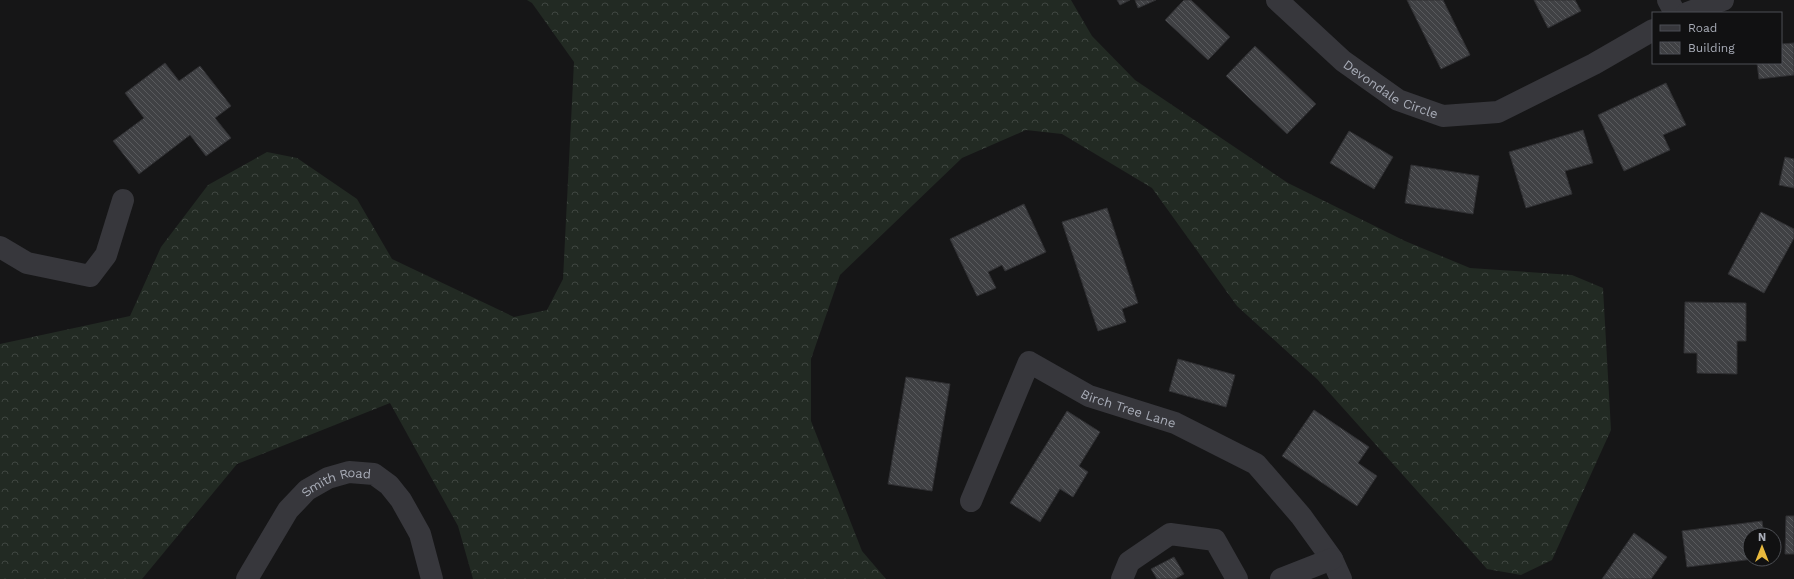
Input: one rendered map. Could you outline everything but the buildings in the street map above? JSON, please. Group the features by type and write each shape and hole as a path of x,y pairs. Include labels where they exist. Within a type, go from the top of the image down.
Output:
{"street":[{"name":"Devondale Circle","path":"1277,0 1350,66 1398,100 1443,116 1498,112 1594,64 1652,31"},
{"path":"1668,0 1674,12"},
{"path":"1690,12 1723,0"},
{"path":"0,247 27,262 90,276 106,255 123,200"},
{"name":"Birch Tree Lane","path":"971,501 1029,362 1089,396 1175,423 1256,464 1301,516 1332,559 1341,579"},
{"name":"Smith Road","path":"247,579 288,510 307,490 328,478 349,472 374,474 389,485 401,500 420,534 432,579"},
{"path":"1122,579 1129,562 1170,534 1215,540 1237,579"},
{"path":"1281,579 1332,559"}],"green space":[{"path":"527,0 1071,0 1092,36 1135,80 1288,183 1405,241 1470,268 1572,275 1603,288 1611,430 1552,560 1521,575 1487,569 1317,379 1237,306 1152,188 1062,134 1026,130 962,158 840,275 811,359 811,421 862,551 886,579 473,579 458,526 390,403 237,464 142,579 0,579 0,344 130,316 161,247 208,185 267,152 297,158 357,199 392,259 514,317 547,310 563,279 574,62 532,3"}]}
